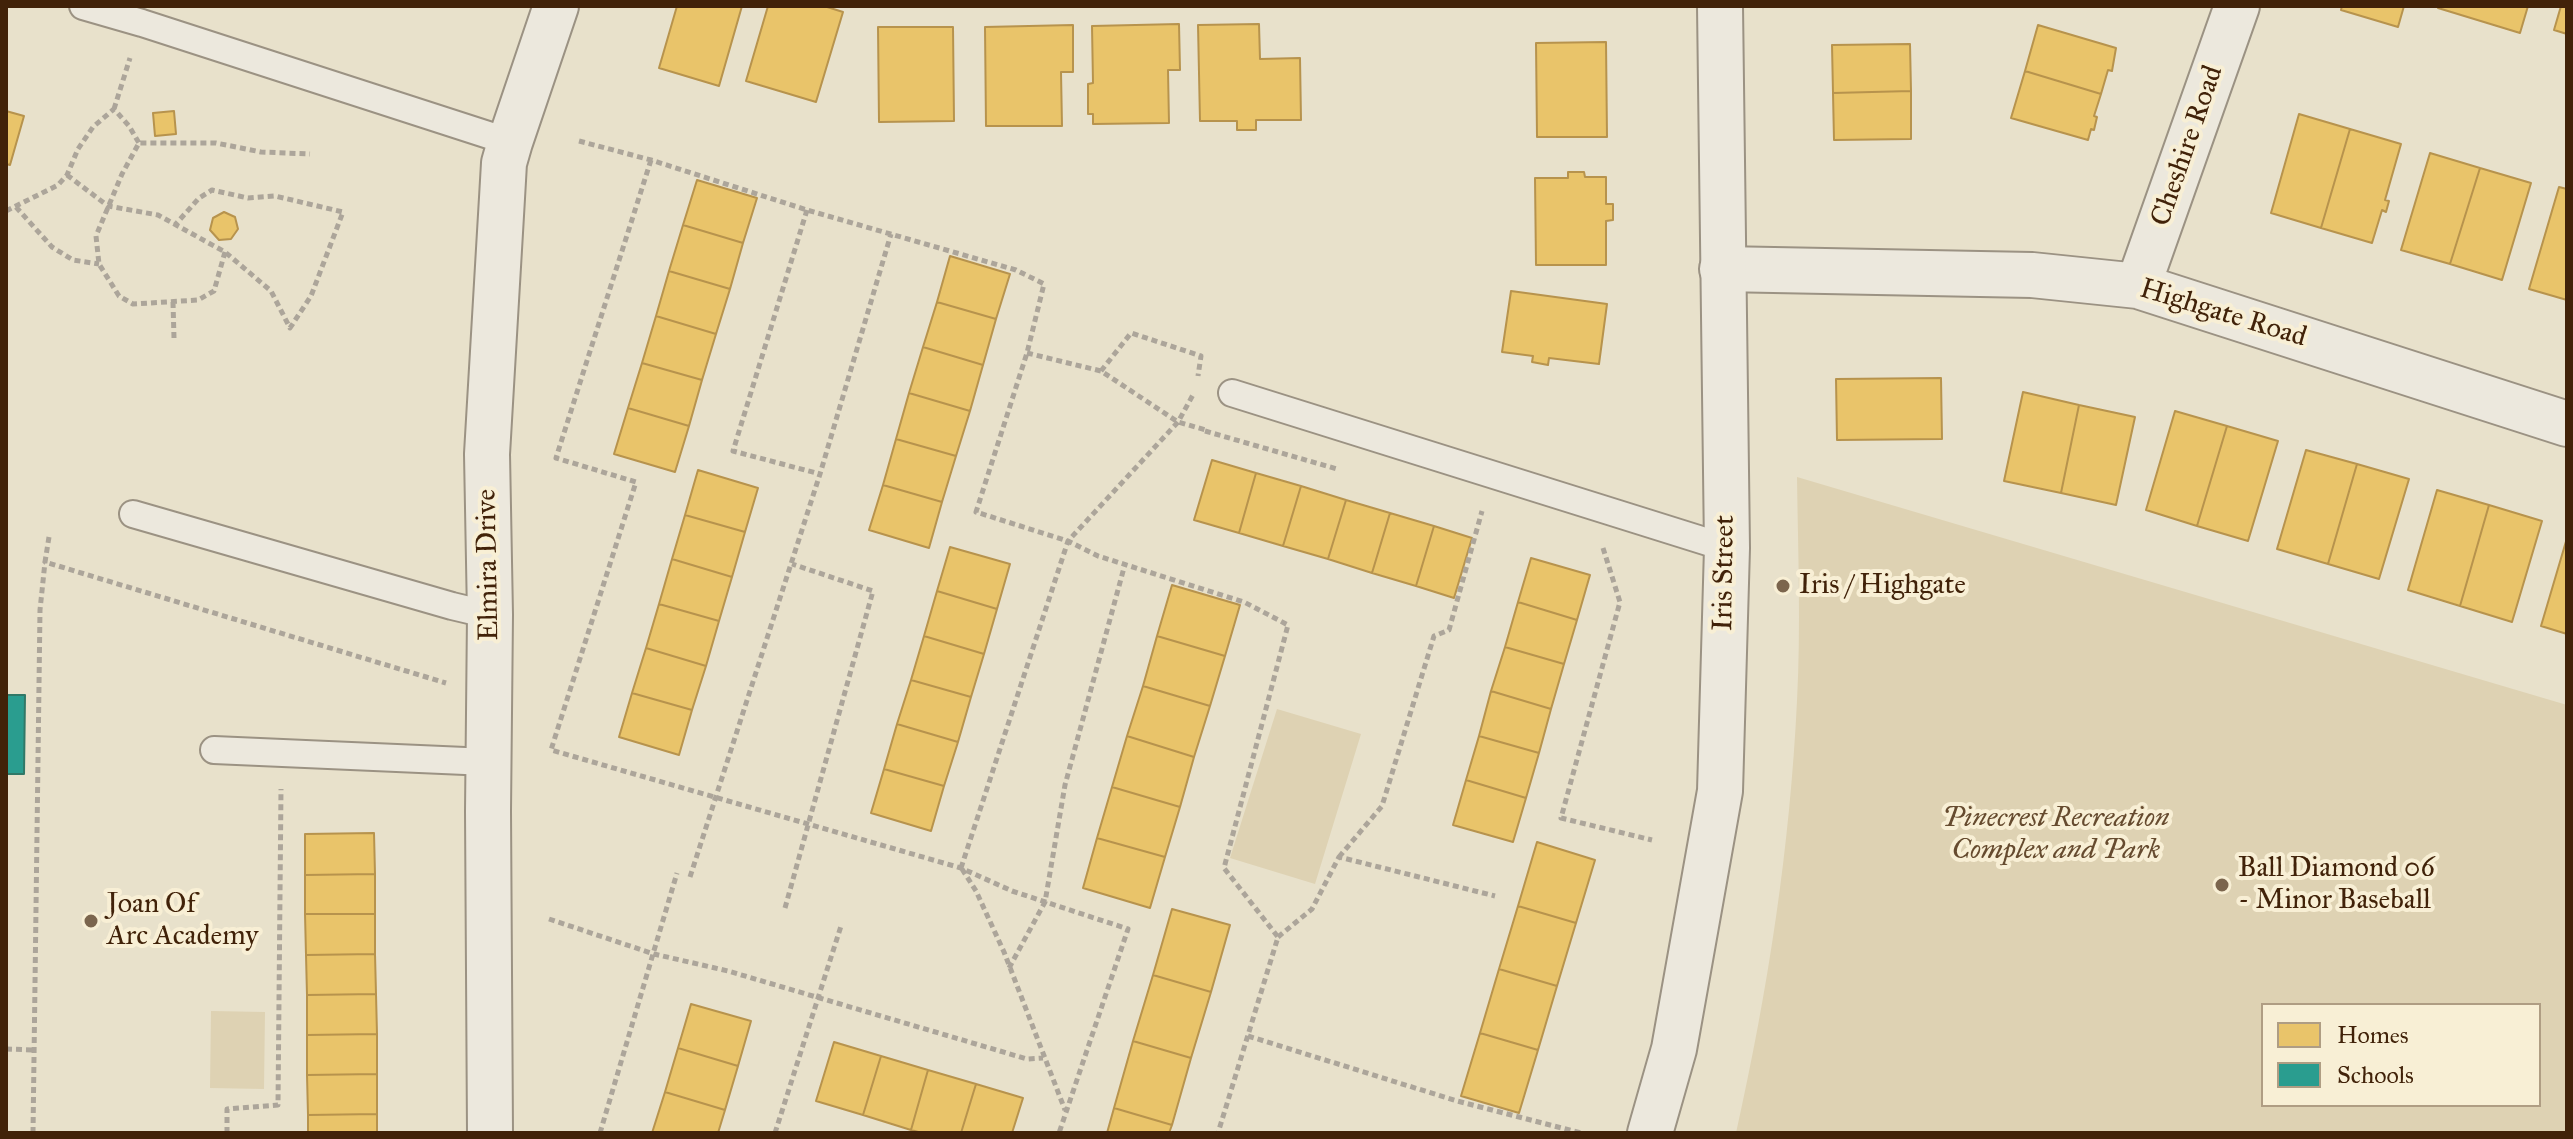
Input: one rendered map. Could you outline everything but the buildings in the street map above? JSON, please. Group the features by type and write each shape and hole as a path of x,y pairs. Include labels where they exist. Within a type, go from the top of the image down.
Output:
{"street":[{"name":"Elmira Drive","path":"490,1133 487,454 504,163 556,6"},
{"name":"Iris Street","path":"1650,1133 1674,1049 1720,791 1727,548 1720,6"},
{"name":"Cheshire Road","path":"2138,286 2237,6"},
{"name":"Highgate Road","path":"1722,269 2032,275 2138,286 2567,424"}],"lane":[{"path":"83,6 510,142"},
{"path":"1232,393 1727,548"},
{"path":"133,514 490,615"},
{"path":"214,750 488,762"}],"path":[{"path":"6,211 58,185 67,175 78,149 93,127 114,109 142,23"},
{"path":"114,109 139,143"},
{"path":"579,141 1016,270 1044,284 1027,353 976,512 1068,541 1098,556 1244,602 1288,625 1224,868 1278,937"},
{"path":"139,143 216,143 261,152 310,154"},
{"path":"139,143 96,236 99,264 119,296 133,304 198,300 214,291 225,252"},
{"path":"651,160 556,458 636,482 551,750 961,868 1012,891 1128,929 1059,1133"},
{"path":"67,175 108,206 158,215 175,225 225,252 271,291 290,328 311,296 343,212 275,196 248,198 212,190 199,198 175,225"},
{"path":"16,207 52,247 73,260 99,264"},
{"path":"807,210 733,451 820,474"},
{"path":"690,877 792,564 891,234"},
{"path":"173,302 174,338"},
{"path":"1101,371 1131,333 1201,356 1198,378"},
{"path":"1027,353 1101,371 1178,422 1205,431 1232,393"},
{"path":"961,868 1068,541 1178,422 1196,389"},
{"path":"1218,1133 1278,937 1312,909 1339,857 1382,806 1434,636 1449,630 1483,510"},
{"path":"1607,510 1602,544 1620,602 1561,818 1652,840"},
{"path":"33,1133 40,610 49,537"},
{"path":"45,562 489,696"},
{"path":"785,908 873,591 792,564"},
{"path":"1009,968 1045,902 1065,785 1125,564"},
{"path":"227,1133 227,1109 278,1105 282,753"},
{"path":"1339,857 1495,896"},
{"path":"961,868 976,891 1009,968 1065,1111"},
{"path":"600,1133 677,873"},
{"path":"549,919 654,954 728,971 1027,1059 1043,1058"},
{"path":"775,1133 841,926"},
{"path":"1248,1036 1457,1101 1581,1133"},
{"path":"6,1049 34,1050"}],"green space":[{"name":"Pinecrest Recreation Complex and Park","path":"1797,477 2567,705 2567,1133 1736,1133 1768,972 1783,864 1794,756 1799,617"},
{"path":"1277,709 1361,734 1315,884 1230,858"},
{"path":"211,1011 265,1012 264,1089 210,1088"}],"place":[{"name":"Iris / Highgate","path":"1783,586"},
{"name":"Ball Diamond 06 - Minor Baseball","path":"2222,885"},
{"name":"Joan Of Arc Academy","path":"91,921"}]}
